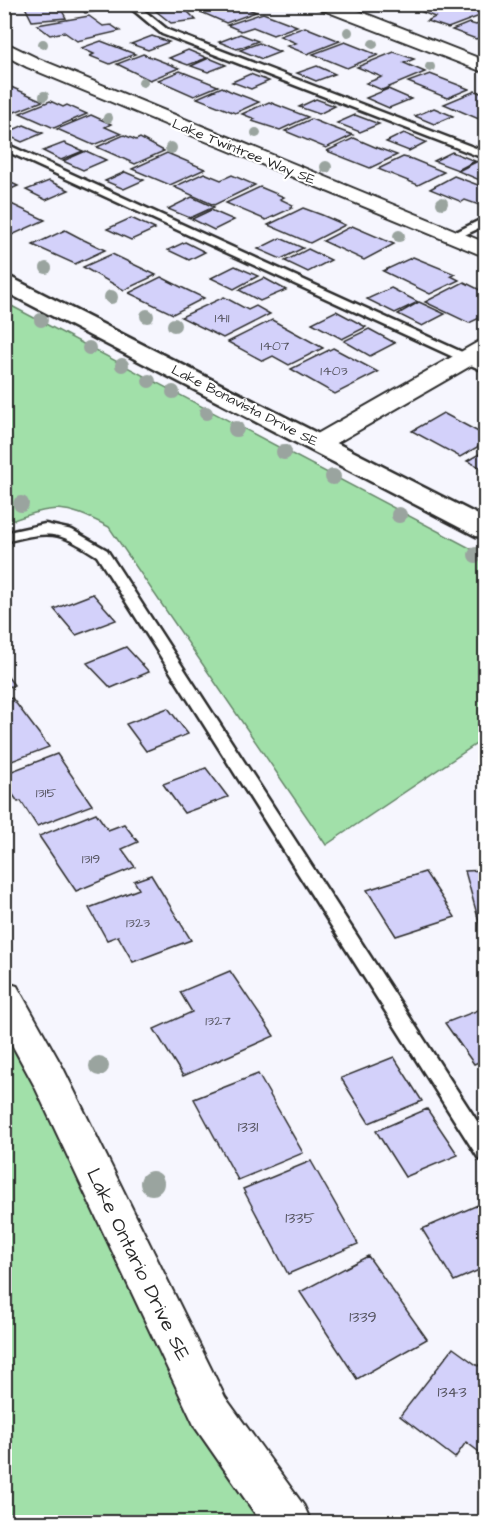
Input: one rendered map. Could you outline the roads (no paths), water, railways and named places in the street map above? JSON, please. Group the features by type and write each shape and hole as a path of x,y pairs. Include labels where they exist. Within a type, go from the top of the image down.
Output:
{"street":[{"path":"324,4 486,68"},
{"name":"Lake Twintree Way SE","path":"4,47 33,63 486,251"},
{"name":"Lake Bonavista Drive SE","path":"4,281 486,530"},
{"path":"319,443 478,358"},
{"name":"Lake Ontario Drive SE","path":"4,996 50,1079 210,1412 288,1522"}],"lane":[{"path":"130,4 165,32 486,156"},
{"path":"4,146 478,358"},
{"path":"452,237 486,220"},
{"path":"4,538 47,527 75,534 102,553 486,1153"}]}
